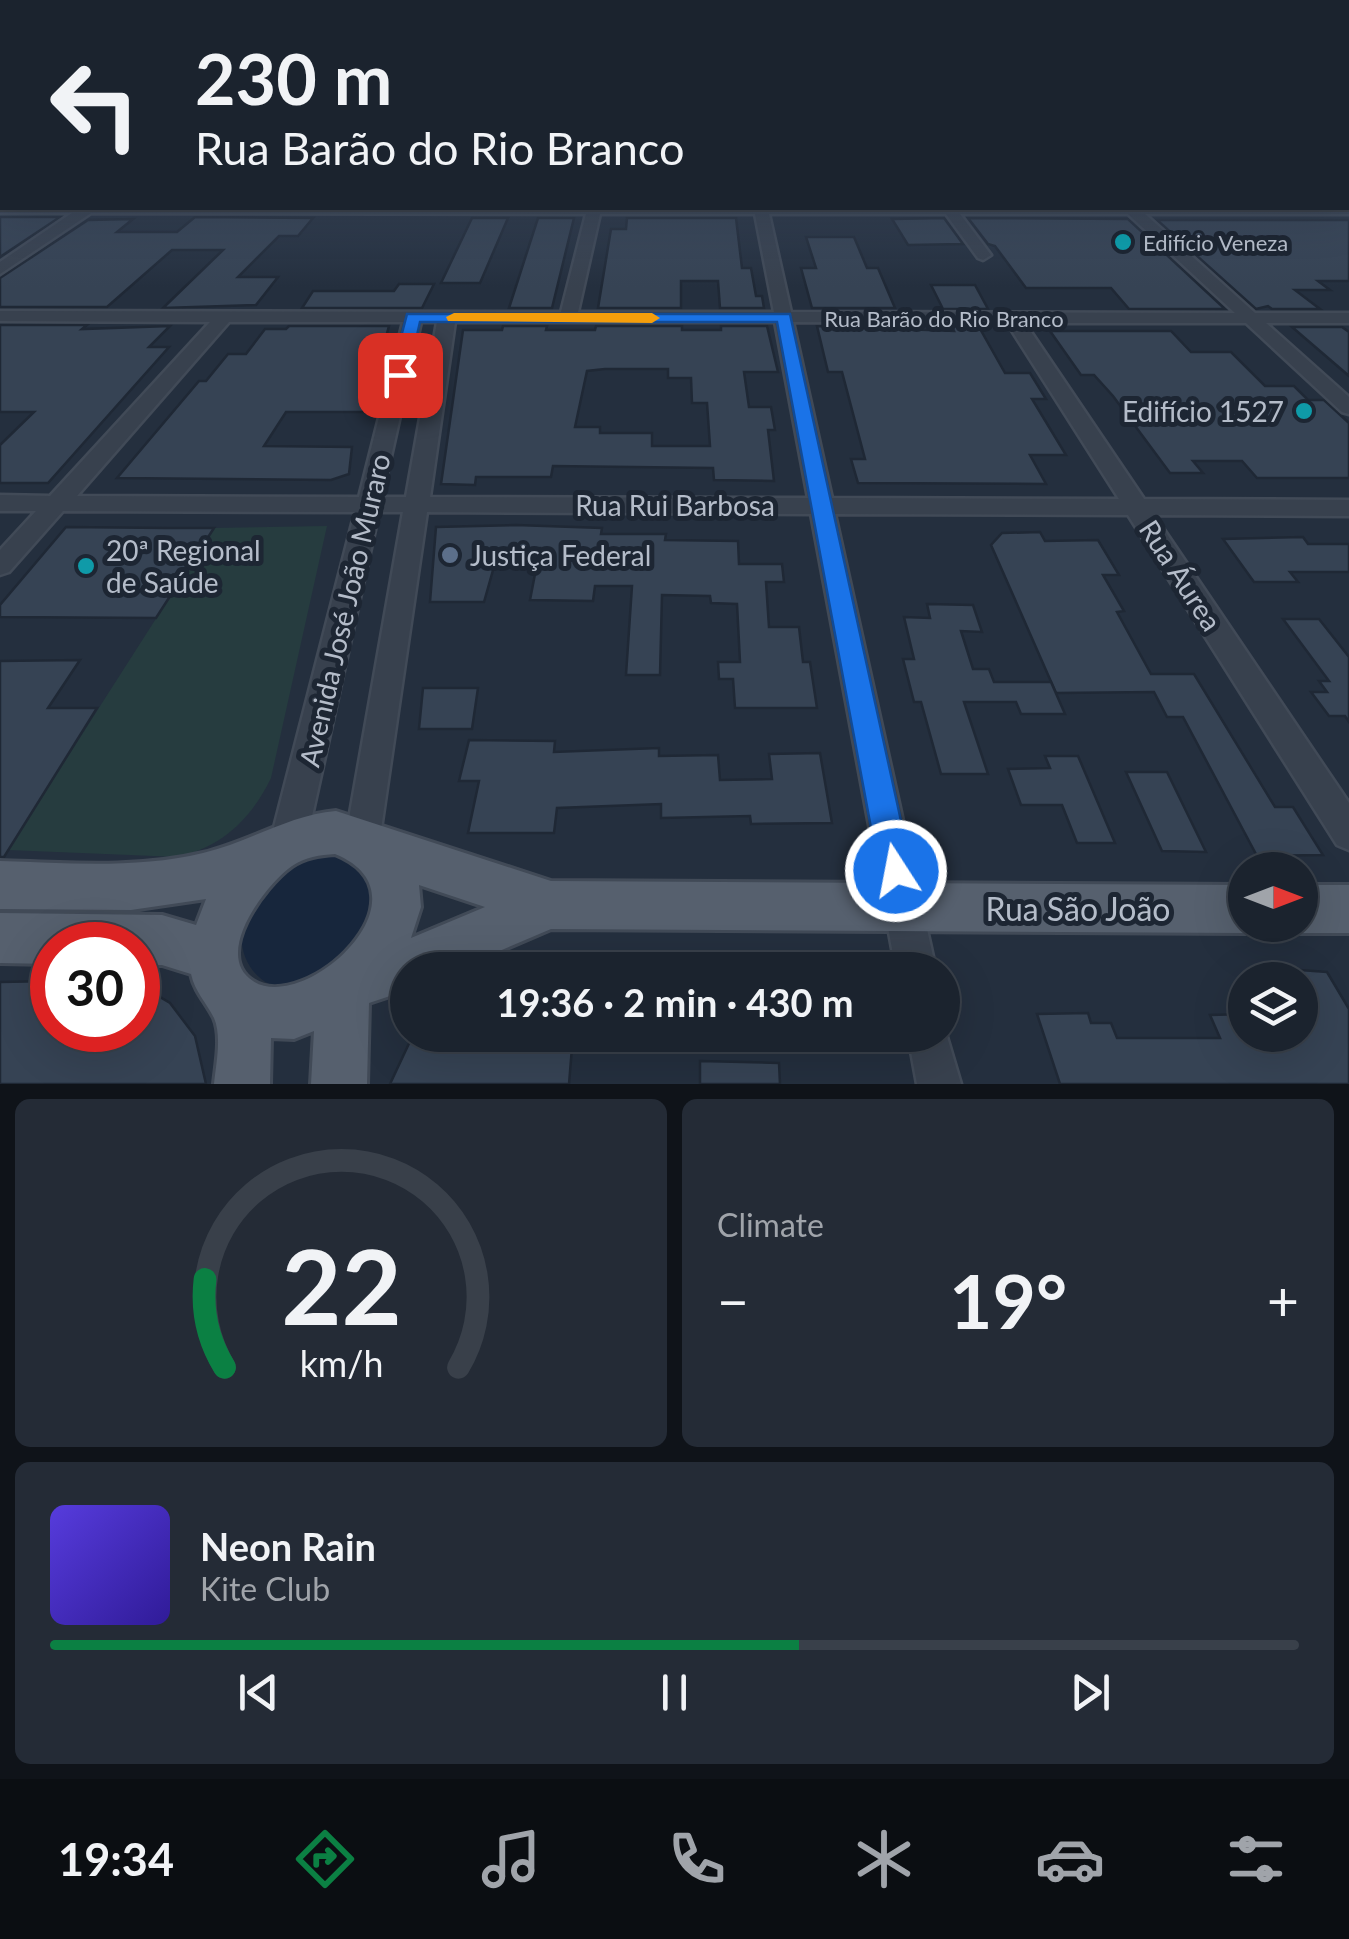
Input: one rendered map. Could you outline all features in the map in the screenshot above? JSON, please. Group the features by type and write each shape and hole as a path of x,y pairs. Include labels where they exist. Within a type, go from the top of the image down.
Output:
{"main road":[{"path":"0,885 136,886 175,882 220,873 280,848 318,833 373,844 395,871 397,884 392,926 376,956 347,986 322,1002 281,1014 258,1012 240,1004 220,984 213,955 216,927 229,899 247,874 280,848"},
{"name":"Rua São João","path":"373,844 550,905 1228,909"},
{"name":"Rua São João","path":"347,986 550,905"},
{"path":"1318,909 1349,910"},
{"path":"0,938 162,940 213,955"},
{"path":"339,1084 347,986"},
{"path":"240,1004 246,1044 242,1084"}],"street":[{"path":"0,269 85,210"},
{"path":"568,318 594,210"},
{"path":"762,210 912,952"},
{"path":"951,210 982,255"},
{"path":"1133,210 1349,408"},
{"name":"Rua Barão do Rio Branco","path":"0,316 224,318 410,328 447,317 1349,318"},
{"name":"Avenida José João Muraro","path":"373,844 416,505 447,317"},
{"path":"0,566 224,318"},
{"name":"Rua Áurea","path":"1012,318 1349,833"},
{"path":"410,328 433,338 428,363 436,385"},
{"name":"Avenida José João Muraro","path":"280,848 410,328"},
{"name":"Rua Rui Barbosa","path":"0,503 1349,508"},
{"path":"932,1052 939,1084"}],"green space":[{"path":"327,526 271,778 245,818 209,846 178,857 8,850 214,528"}],"water":[{"path":"330,847 379,869 364,950 303,986 271,985 260,978 246,958 242,946 245,921 263,891 287,865"}],"building":[{"path":"0,217 60,217 0,257"},
{"path":"195,217 313,218 298,236 279,236 238,277 278,277 256,305 163,308 223,250 172,250 107,307 0,307 0,278 88,220 133,219 117,232 177,232"},
{"path":"472,218 508,218 480,283 441,283"},
{"path":"538,218 574,218 552,308 509,308"},
{"path":"627,218 736,218 742,268 751,268 756,296 762,296 764,308 720,308 718,281 681,281 681,308 598,308 611,229 626,229"},
{"path":"944,218 963,244 908,245 892,219"},
{"path":"968,218 1128,219 1225,309 1129,309 1111,288 1026,288"},
{"path":"1157,220 1349,220 1349,281 1318,281 1330,290 1295,290 1320,309 1256,309"},
{"path":"806,237 854,237 867,268 878,268 895,308 812,308 801,268 816,268"},
{"path":"399,284 434,284 422,308 302,308 313,291 394,291"},
{"path":"931,285 975,285 988,309 943,309"},
{"path":"0,325 87,325 82,329 170,326 149,347 169,347 48,483 0,483 0,445 34,412 0,412"},
{"path":"389,326 365,412 286,412 264,446 352,447 349,474 331,480 117,478 199,381 206,381 228,354 246,354 265,329"},
{"path":"503,326 595,330 596,326 682,326 682,330 721,330 721,326 767,326 778,372 744,372 749,407 771,407 775,430 768,430 774,481 714,480 713,468 553,466 551,477 476,477 475,485 441,484 463,330 502,330","holes":["668,369 668,378 691,378 692,403 707,403 710,446 652,446 652,433 600,433 600,427 575,427 587,371"]},
{"path":"817,326 954,331 952,326 979,327 1005,373 1030,373 1046,399 1032,399 1066,455 1030,455 1046,484 858,483 851,459 865,459 842,372 828,372"},
{"path":"1292,327 1342,327 1349,332 1349,376"},
{"path":"1050,331 1171,331 1191,352 1231,352 1265,386 1294,386 1308,400 1324,400 1349,423 1349,478 1257,478 1242,461 1193,461 1203,473 1170,473 1113,396 1094,375 1081,375"},
{"name":"20ª Regional de Saúde","path":"66,527 214,528 156,618 0,617 0,605"},
{"path":"436,527 602,528 601,534 666,534 665,540 738,541 739,564 782,564 784,582 766,582 769,627 799,627 803,662 810,662 817,708 735,708 733,679 719,679 718,662 740,662 737,604 711,603 710,596 662,595 660,675 626,675 632,586 595,586 593,601 530,600 540,548 499,549 484,602 430,602"},
{"path":"1040,532 1045,541 1098,540 1119,575 1103,575 1124,611 1117,612 1151,674 1194,674 1275,807 1293,807 1323,855 1255,852 1183,717 1167,717 1154,692 1056,693 991,545 1002,533"},
{"path":"1303,537 1308,544 1349,544 1349,572 1290,572 1298,582 1254,582 1223,539"},
{"path":"927,604 973,605 982,632 961,631 973,669 989,669 994,682 1051,682 1065,714 1021,714 1016,702 964,702 988,774 941,774 921,702 914,702 903,659 914,659 904,617 930,618"},
{"path":"1283,619 1319,619 1349,657 1349,722 1345,716 1329,716 1311,692 1327,692 1319,681 1329,681"},
{"path":"80,660 48,708 97,708 4,857 0,857 0,661"},
{"path":"423,688 478,688 472,729 419,729"},
{"path":"469,740 555,741 554,752 659,748 659,756 718,755 720,780 772,779 769,754 820,753 832,823 751,824 750,816 661,818 661,804 557,808 554,833 468,833 479,781 459,781"},
{"path":"1045,756 1078,756 1115,843 1077,843 1062,805 1021,805 1008,769 1050,768"},
{"path":"1126,772 1167,772 1206,852 1162,851"},
{"path":"1318,971 1327,972 1349,1009 1349,1084 1060,1084 1037,1014 1088,1013 1091,1023 1111,1023 1117,1038 1220,1038 1210,1015 1228,1014 1228,1052 1318,1052"},
{"path":"30,981 30,1052 160,1052 160,997 170,1003 195,1036 206,1084 0,1084 0,982"},
{"path":"405,1052 572,1052 569,1084 390,1084"},
{"path":"700,1061 779,1063 780,1084 700,1084"}],"slow traffic":[{"path":"454,317 652,318"}],"place":[{"name":"Edifício Veneza","path":"1123,242"},
{"name":"Edifício 1527","path":"1304,411"},
{"name":"Justiça Federal","path":"450,555"},
{"name":"20ª Regional de Saúde","path":"86,566"}],"route":[{"path":"400,375 413,317 784,318 896,871"}]}
